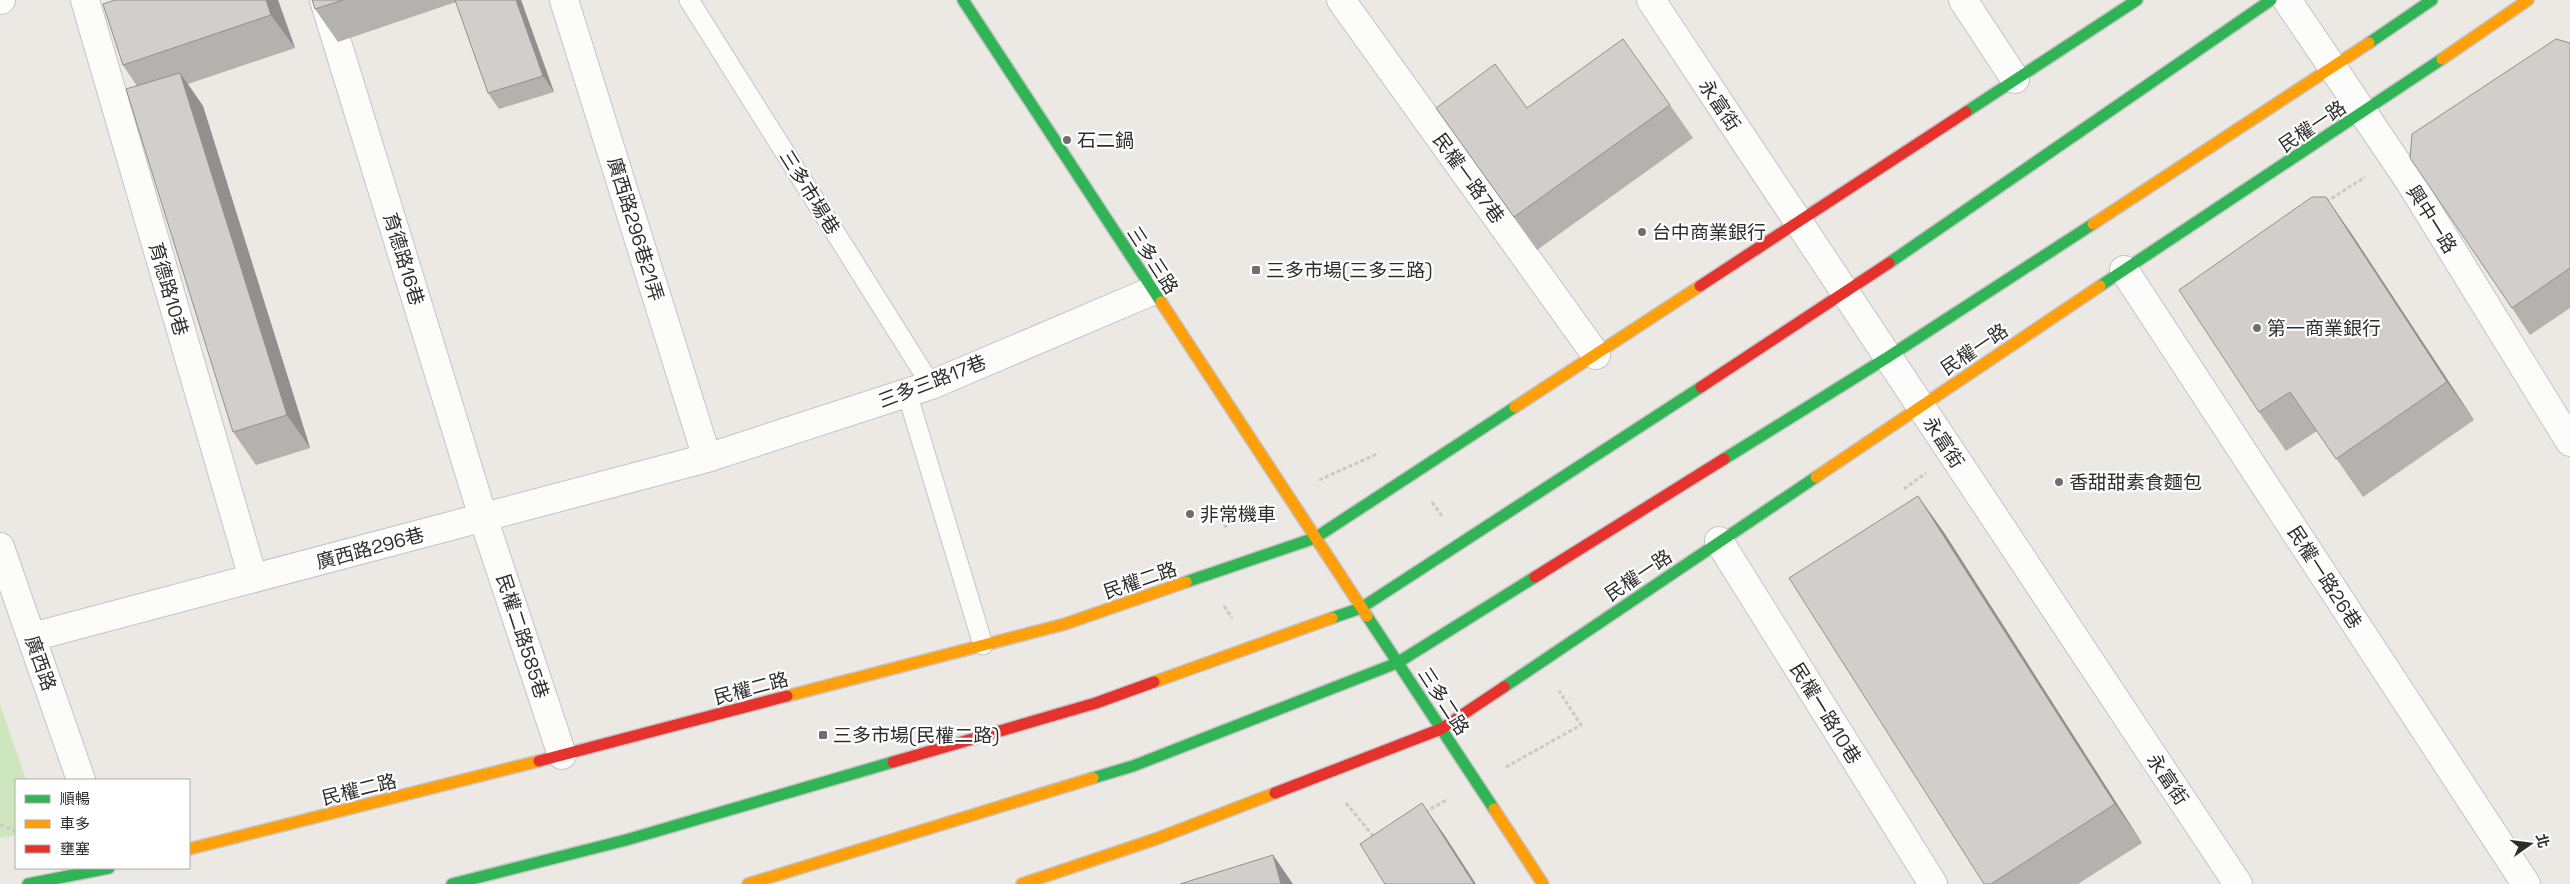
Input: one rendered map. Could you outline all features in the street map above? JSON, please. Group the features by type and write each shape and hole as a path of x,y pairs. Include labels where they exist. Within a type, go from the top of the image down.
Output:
{"street":[{"name":"育德路10巷","path":"85,0 253,578"},
{"name":"育德路16巷","path":"324,0 484,517"},
{"name":"廣西路296巷21弄","path":"564,0 707,458"},
{"name":"三多三路","path":"963,0 1315,538"},
{"name":"民權一路7巷","path":"1341,0 1596,356"},
{"name":"永富街","path":"1650,0 2238,884"},
{"path":"1963,0 2015,78"},
{"path":"1315,538 1596,356 2015,78 2137,0"},
{"path":"452,884 626,840 1096,703 1361,608 1845,293 2271,0"},
{"name":"興中一路","path":"2287,0 2410,182 2570,442"},
{"name":"民權一路","path":"1397,663 1888,357 2333,68 2432,0"},
{"name":"民權一路","path":"1441,729 1920,406 2363,113 2528,0"},
{"name":"民權一路26巷","path":"2124,270 2526,884"},
{"name":"三多三路17巷","path":"707,458 919,389 1152,291"},
{"name":"廣西路296巷","path":"32,637 707,458"},
{"name":"民權二路585巷","path":"484,517 562,755"},
{"name":"三多二路","path":"1315,538 1543,884"},
{"name":"民權二路","path":"190,849 562,755 1065,624 1315,538"},
{"name":"民權一路10巷","path":"1719,541 1933,884"},
{"name":"廣西路","path":"0,547 81,779"},
{"path":"748,884 1134,766 1397,663"},
{"path":"1022,884 1156,838 1441,729"},
{"path":"28,884 105,869"},
{"path":"110,869 116,884"}],"lane":[{"name":"三多市場巷","path":"689,0 919,389 984,646"}],"path":[{"path":"0,825 15,831"}],"green space":[{"path":"0,704 26,779 15,779 15,835 0,838"}],"building":[{"path":"115,0 266,0 271,15 123,65 103,4"},
{"path":"312,0 343,0 315,9"},
{"path":"455,0 516,0 543,76 488,93"},
{"path":"1623,39 1670,105 1514,217 1436,108 1495,64 1527,108"},
{"path":"2556,39 2570,43 2570,268 2512,308 2410,158 2412,134"},
{"path":"180,73 287,415 233,432 126,89"},
{"path":"2312,197 2326,197 2447,382 2336,459 2290,392 2259,412 2179,290"},
{"path":"1918,496 2115,804 1991,884 1984,884 1789,578"},
{"path":"1422,803 1474,884 1385,884 1360,844"},
{"path":"1273,855 1281,884 1180,884"}],"traffic: fast":[{"path":"963,0 1161,302"},
{"path":"1966,112 2137,0"},
{"path":"1889,263 2271,0"},
{"path":"2369,43 2432,0"},
{"path":"2100,286 2442,59"},
{"path":"1724,459 1888,357 2093,224"},
{"path":"1332,618 1361,608 1701,387"},
{"path":"1186,582 1315,538 1515,407"},
{"path":"1504,687 1816,477"},
{"path":"1093,778 1133,766 1397,663 1535,577"},
{"path":"1367,616 1494,809"},
{"path":"452,884 626,840 893,762"},
{"path":"28,884 104,869"}],"traffic: slow":[{"path":"2442,59 2528,0"},
{"path":"2093,224 2369,43"},
{"path":"1515,407 1700,286"},
{"path":"1816,477 2100,286"},
{"path":"1161,302 1367,616"},
{"path":"787,696 1065,624 1186,582"},
{"path":"1154,682 1332,618"},
{"path":"190,849 539,761"},
{"path":"748,884 1093,778"},
{"path":"1022,884 1156,839 1275,793"},
{"path":"1494,809 1543,884"}],"traffic: jam":[{"path":"1700,286 1966,112"},
{"path":"1701,387 1889,263"},
{"path":"1535,577 1724,459"},
{"path":"893,762 1096,703 1154,682"},
{"path":"1275,793 1441,729 1504,687"},
{"path":"539,761 787,696"}],"place":[{"name":"石二鍋","path":"1067,140"},
{"name":"台中商業銀行","path":"1642,232"},
{"name":"三多市場(三多三路)","path":"1256,270"},
{"name":"第一商業銀行","path":"2257,328"},
{"name":"香甜甜素食麵包","path":"2059,482"},
{"name":"非常機車","path":"1190,514"},
{"name":"三多市場(民權二路)","path":"823,735"}]}
